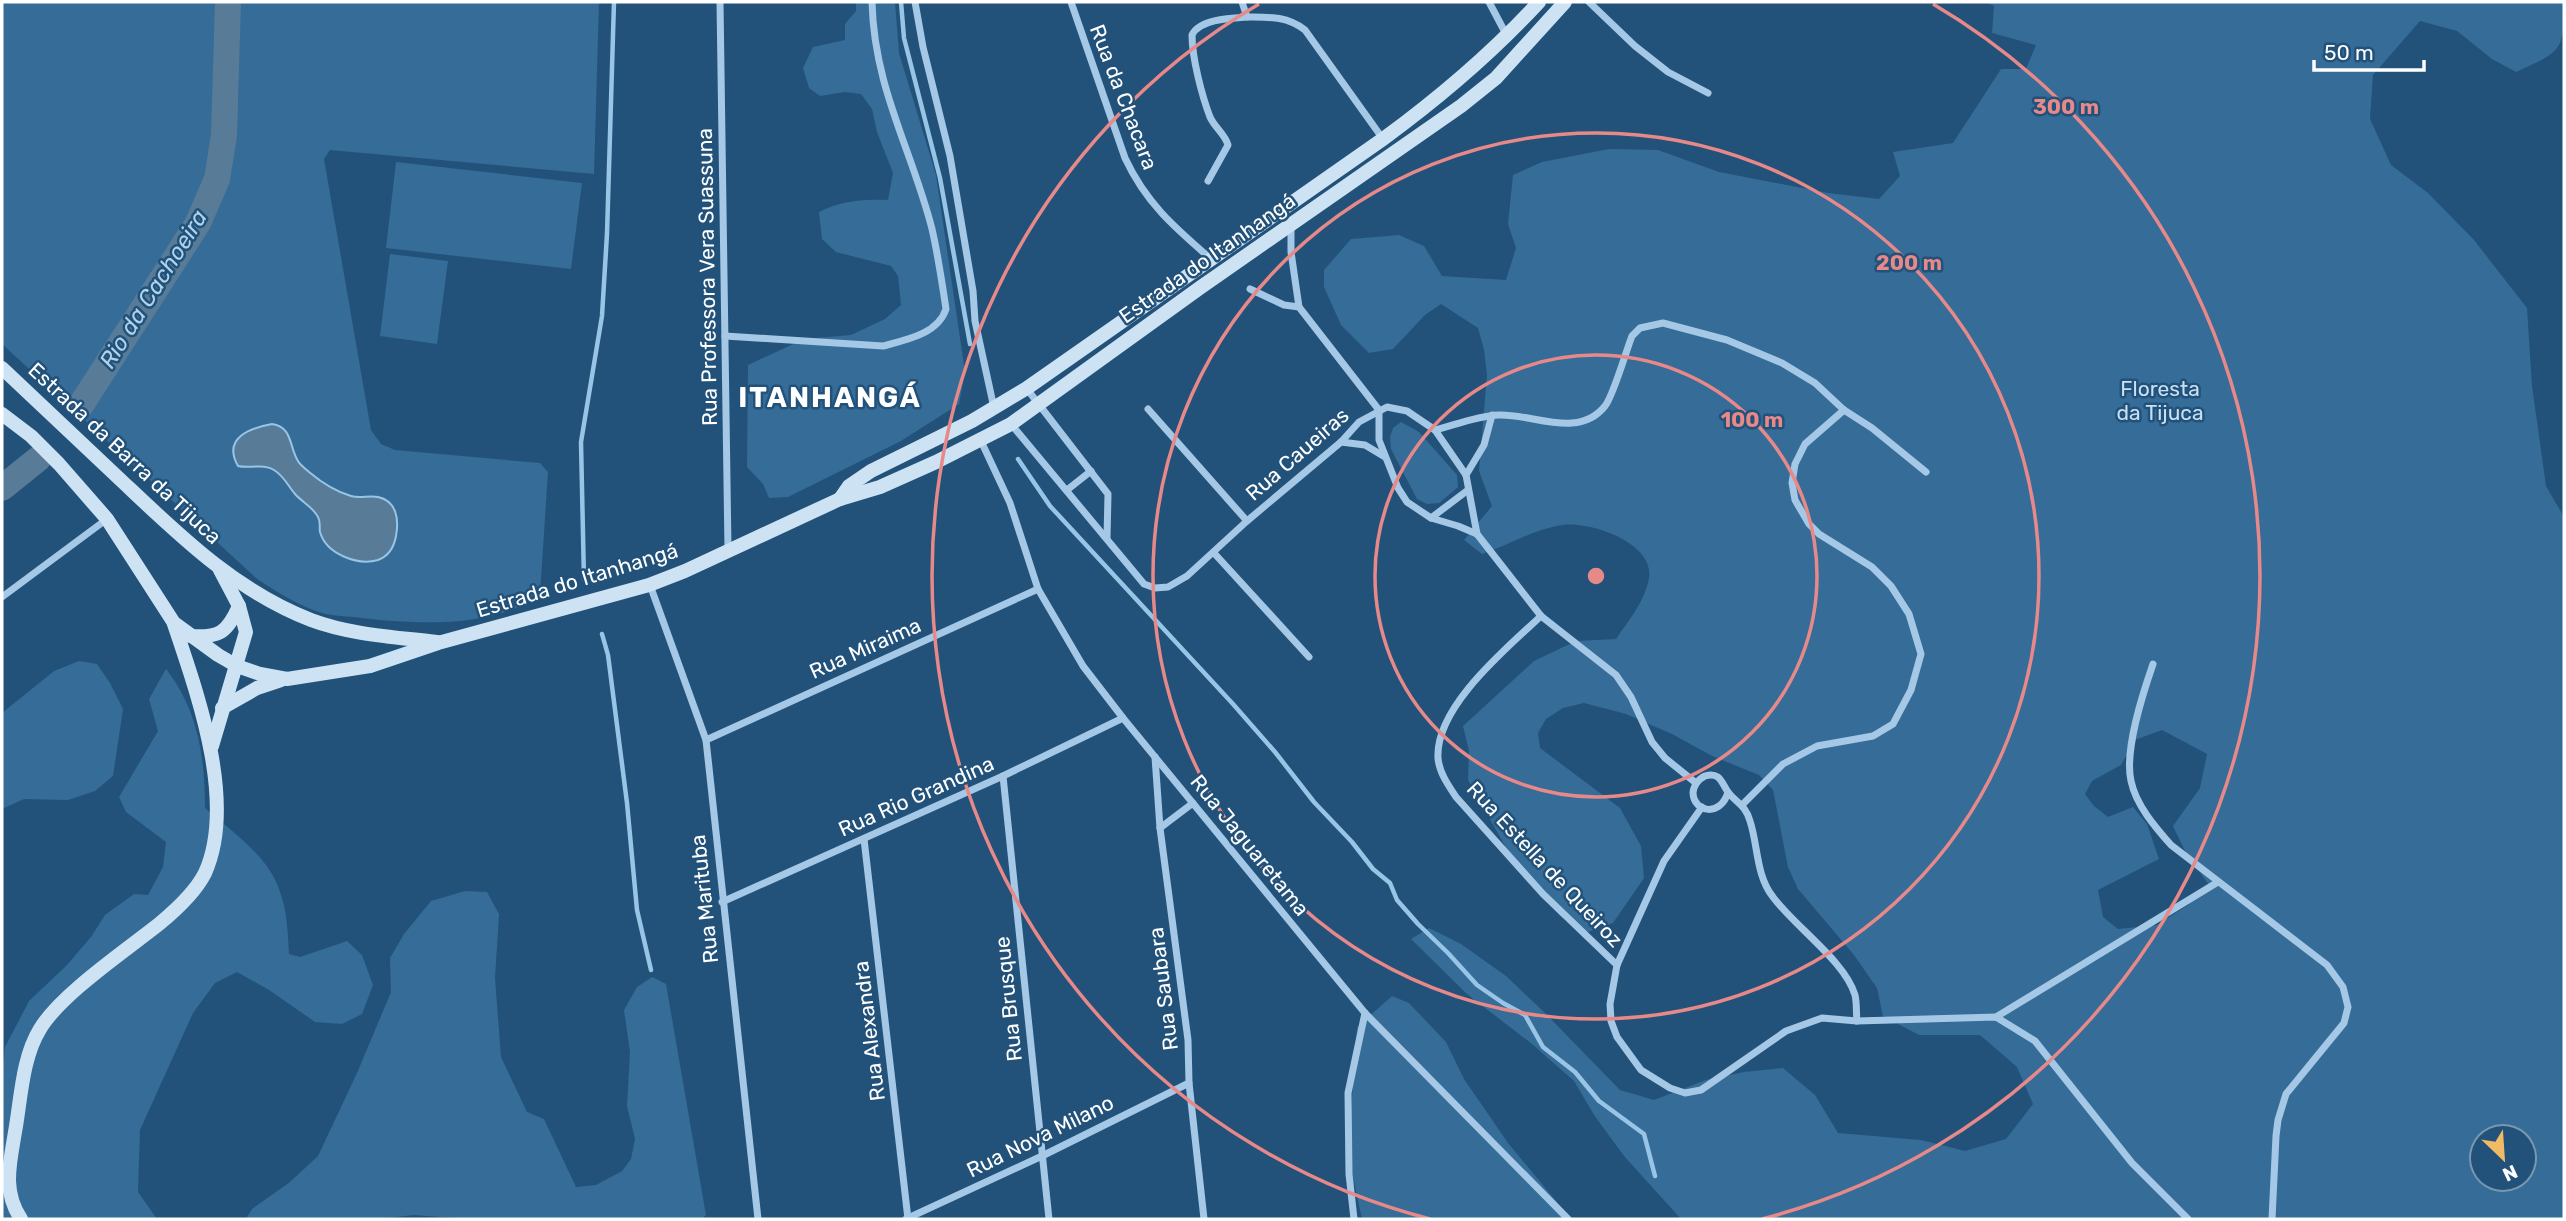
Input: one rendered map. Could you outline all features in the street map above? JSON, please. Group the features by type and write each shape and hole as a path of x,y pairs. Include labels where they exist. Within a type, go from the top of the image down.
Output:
{"main road":[{"name":"Estrada do Itanhangá","path":"840,499 849,486 872,471 1027,388 1383,139 1433,102 1507,36 1539,2"},
{"name":"Estrada do Itanhangá","path":"438,643 649,585 840,499 880,487 981,441 1011,424 1479,92 1496,78 1565,2"},
{"name":"Estrada da Barra da Tijuca","path":"2,368 180,536 219,569 292,612 312,620 370,635 438,643"},
{"path":"2,414 59,464 107,519 174,623 212,747 216,827 204,873 189,895 171,914 72,994 48,1016 38,1031 28,1058 9,1169 10,1199 21,1219"},
{"name":"Estrada da Barra da Tijuca","path":"219,569 239,606"},
{"path":"189,636 218,635 233,621 239,606"},
{"path":"212,747 246,632 239,606"},
{"path":"174,623 189,636 237,666 287,679"},
{"path":"222,708 257,688 287,679 370,666 438,643"}],"street":[{"name":"Rua Professora Vera Suassuna","path":"720,2 728,551"},
{"path":"724,335 883,346 908,340 934,328 943,319 946,309 932,229 892,115 877,56 872,2"},
{"path":"915,2 923,47 950,156 973,291 975,321 994,408"},
{"name":"Rua da Chacara","path":"1071,2 1135,180 1171,225 1211,259"},
{"path":"1242,2 1247,17"},
{"path":"1489,2 1507,36"},
{"path":"1589,2 1635,46 1668,72 1708,93"},
{"path":"1208,181 1228,145 1209,115 1192,35 1194,30 1203,25 1247,17 1282,18 1295,22 1305,30 1383,139"},
{"path":"1291,225 1291,252 1299,307 1379,410 1379,440 1407,502 1431,518 1477,534 1541,616 1616,675 1631,697 1652,742 1665,758 1696,783"},
{"path":"1250,289 1284,305 1299,307"},
{"path":"1435,430 1492,415 1515,415 1558,424 1585,419 1606,405 1632,336 1640,328 1663,323 1727,340 1782,363 1815,383 1844,410 1872,428 1926,472"},
{"path":"1027,388 1108,494 1108,538"},
{"name":"Rua Caueiras","path":"1011,424 1144,584 1155,587 1168,587 1187,576 1340,442 1359,422 1379,410 1394,408 1407,411 1435,430 1466,475 1477,534"},
{"path":"1148,409 1247,521"},
{"path":"1743,804 1783,764 1817,746 1873,736 1893,724 1911,690 1921,654 1909,614 1891,586 1872,567 1819,534 1809,524 1795,499 1792,482 1795,464 1805,444 1844,410"},
{"path":"1466,475 1485,445 1492,415"},
{"name":"Rua Jaguaretama","path":"981,441 1010,503 1038,589 1083,666 1123,719 1365,1013 1568,1219"},
{"path":"1340,442 1365,445 1386,457"},
{"path":"1067,490 1091,471"},
{"path":"1431,518 1468,490"},
{"path":"2,597 107,519"},
{"path":"1214,553 1309,657"},
{"name":"Rua Marituba","path":"649,585 706,740 758,1219"},
{"name":"Rua Miraima","path":"706,740 1038,589"},
{"name":"Rua Estella de Queiroz","path":"1541,616 1495,660 1448,718 1438,758 1444,779 1456,797 1543,894 1617,965"},
{"path":"2153,664 2137,714 2130,763 2130,781 2139,801 2171,845 2327,965 2343,987 2348,1007 2344,1023 2286,1094 2276,1136 2272,1219"},
{"name":"Rua Rio Grandina","path":"722,902 1123,719"},
{"name":"Rua Saubara","path":"1155,755 1160,828 1188,1040 1189,1083 1204,1219"},
{"name":"Rua Brusque","path":"1003,776 1049,1219"},
{"path":"1728,792 1725,802 1716,809 1702,807 1693,793 1696,783 1705,776 1716,776 1724,782 1728,792 1743,804 1750,820 1761,873 1771,896 1846,977 1855,995 1857,1021"},
{"path":"1160,828 1193,803"},
{"path":"1702,807 1664,861 1617,965 1610,1004 1616,1037 1641,1070 1670,1088 1685,1093 1701,1090 1786,1031 1822,1018 1857,1021 1996,1017 2218,882"},
{"name":"Rua Alexandra","path":"864,839 907,1219"},
{"path":"1354,1219 1349,1174 1348,1093 1365,1013"},
{"path":"1996,1017 2035,1041 2132,1163 2188,1219"},
{"name":"Rua Nova Milano","path":"907,1219 1189,1083"}],"green space":[{"path":"2,2 599,2 594,174 330,150 324,159 371,430 381,444 395,450 540,463 548,472 540,594 522,606 500,614 451,622 338,616 305,606 256,578 2,344"},
{"path":"856,2 895,2 899,53 936,175 965,372 959,404 901,441 788,497 769,498 763,484 747,467 748,365 804,339 851,335 885,319 901,305 898,276 891,266 836,252 822,239 819,212 852,202 888,200 893,173 877,132 872,109 861,94 845,92 820,96 809,88 803,68 813,47 845,40 845,24 856,11"},
{"name":"Floresta da Tijuca","path":"1986,2 2564,2 2563,32 2557,48 2551,54 2516,72 2492,59 2457,31 2420,21 2373,75 2370,119 2391,165 2428,193 2474,240 2527,308 2532,386 2546,486 2564,517 2564,1219 1681,1219 1624,1156 1594,1115 1574,1081 1532,1044 1467,994 1411,939 1429,928 1461,944 1506,976 1620,1090 1654,1100 1706,1080 1783,1068 1815,1095 1838,1133 1921,1140 1965,1151 2006,1139 2033,1104 2017,1067 1980,1035 1919,1035 1883,1016 1877,988 1854,955 1798,889 1788,867 1773,790 1759,775 1712,756 1672,734 1626,714 1584,703 1563,708 1546,719 1538,733 1540,748 1620,808 1641,846 1644,878 1613,923 1588,932 1560,916 1514,862 1468,780 1469,751 1463,726 1534,661 1576,641 1616,639 1644,595 1649,578 1648,566 1642,554 1618,537 1575,525 1542,530 1482,554 1464,540 1492,506 1479,471 1487,375 1478,328 1441,304 1425,315 1393,349 1369,353 1341,325 1324,287 1324,270 1351,239 1399,235 1424,246 1442,276 1506,280 1516,248 1508,224 1513,175 1542,162 1609,149 1658,150 1719,172 1828,193 1879,199 1900,176 1893,152 1953,143 2001,69 2026,69 2036,45 1992,33 1994,6","holes":["2162,730 2207,754 2200,788 2173,826 2186,853 2209,885 2188,905 2157,925 2118,929 2103,917 2098,890 2159,859 2147,824 2133,807 2108,817 2094,806 2085,794 2092,781 2121,765 2135,740"]},
{"path":"396,162 582,183 571,269 386,248"},
{"path":"390,254 448,261 437,344 380,336"},
{"path":"1401,422 1419,432 1457,475 1458,487 1439,503 1427,504 1417,499 1391,449 1390,437 1393,428"},
{"path":"79,661 97,664 123,709 113,776 95,791 68,800 24,799 2,809 2,713 54,671"},
{"path":"166,669 186,701 198,735 205,808 257,854 273,877 284,905 289,954 300,957 347,941 362,955 373,985 362,1014 342,1024 315,1022 269,990 237,972 215,983 193,1013 140,1130 138,1192 157,1219 2,1219 2,1078 5,1047 29,1001 66,966 91,937 105,915 134,894 148,895 163,867 166,842 126,812 119,797 158,731 149,699"},
{"path":"465,891 487,892 499,914 495,978 501,1057 527,1112 544,1119 576,1187 596,1185 622,1171 631,1159 635,1139 627,1106 630,1052 624,1010 637,987 652,977 666,984 706,1215 702,1219 467,1219 414,1215 378,1219 246,1219 252,1209 290,1182 318,1156 391,992 390,958 404,934 431,901"},
{"path":"1392,996 1409,1003 1446,1042 1464,1079 1508,1143 1571,1219 1362,1219 1348,1154 1357,1027"}],"shaded area":[{"path":"272,424 284,429 299,462 324,483 351,496 384,499 393,507 397,530 388,554 378,560 361,561 352,560 336,552 323,540 316,513 295,494 277,472 266,467 238,466 233,448 236,441 255,428"}],"waterway":[{"name":"Rio da Cachoeira","path":"81,405 198,223 217,179 224,135 228,2"},
{"path":"584,580 581,442 602,316 614,2"},
{"path":"901,2 904,38 940,178 970,344"},
{"name":"Rio da Cachoeira","path":"2,488 38,459"},
{"path":"1018,459 1050,506 1233,704 1314,802 1373,869 1390,883 1397,900 1418,924 1477,985 1525,1015 1543,1047 1575,1072 1599,1101 1644,1134 1655,1176"},
{"path":"602,634 608,655 627,803 637,910 651,970"}],"district":[{"name":"ITANHANGÁ","path":"830,397"}]}
